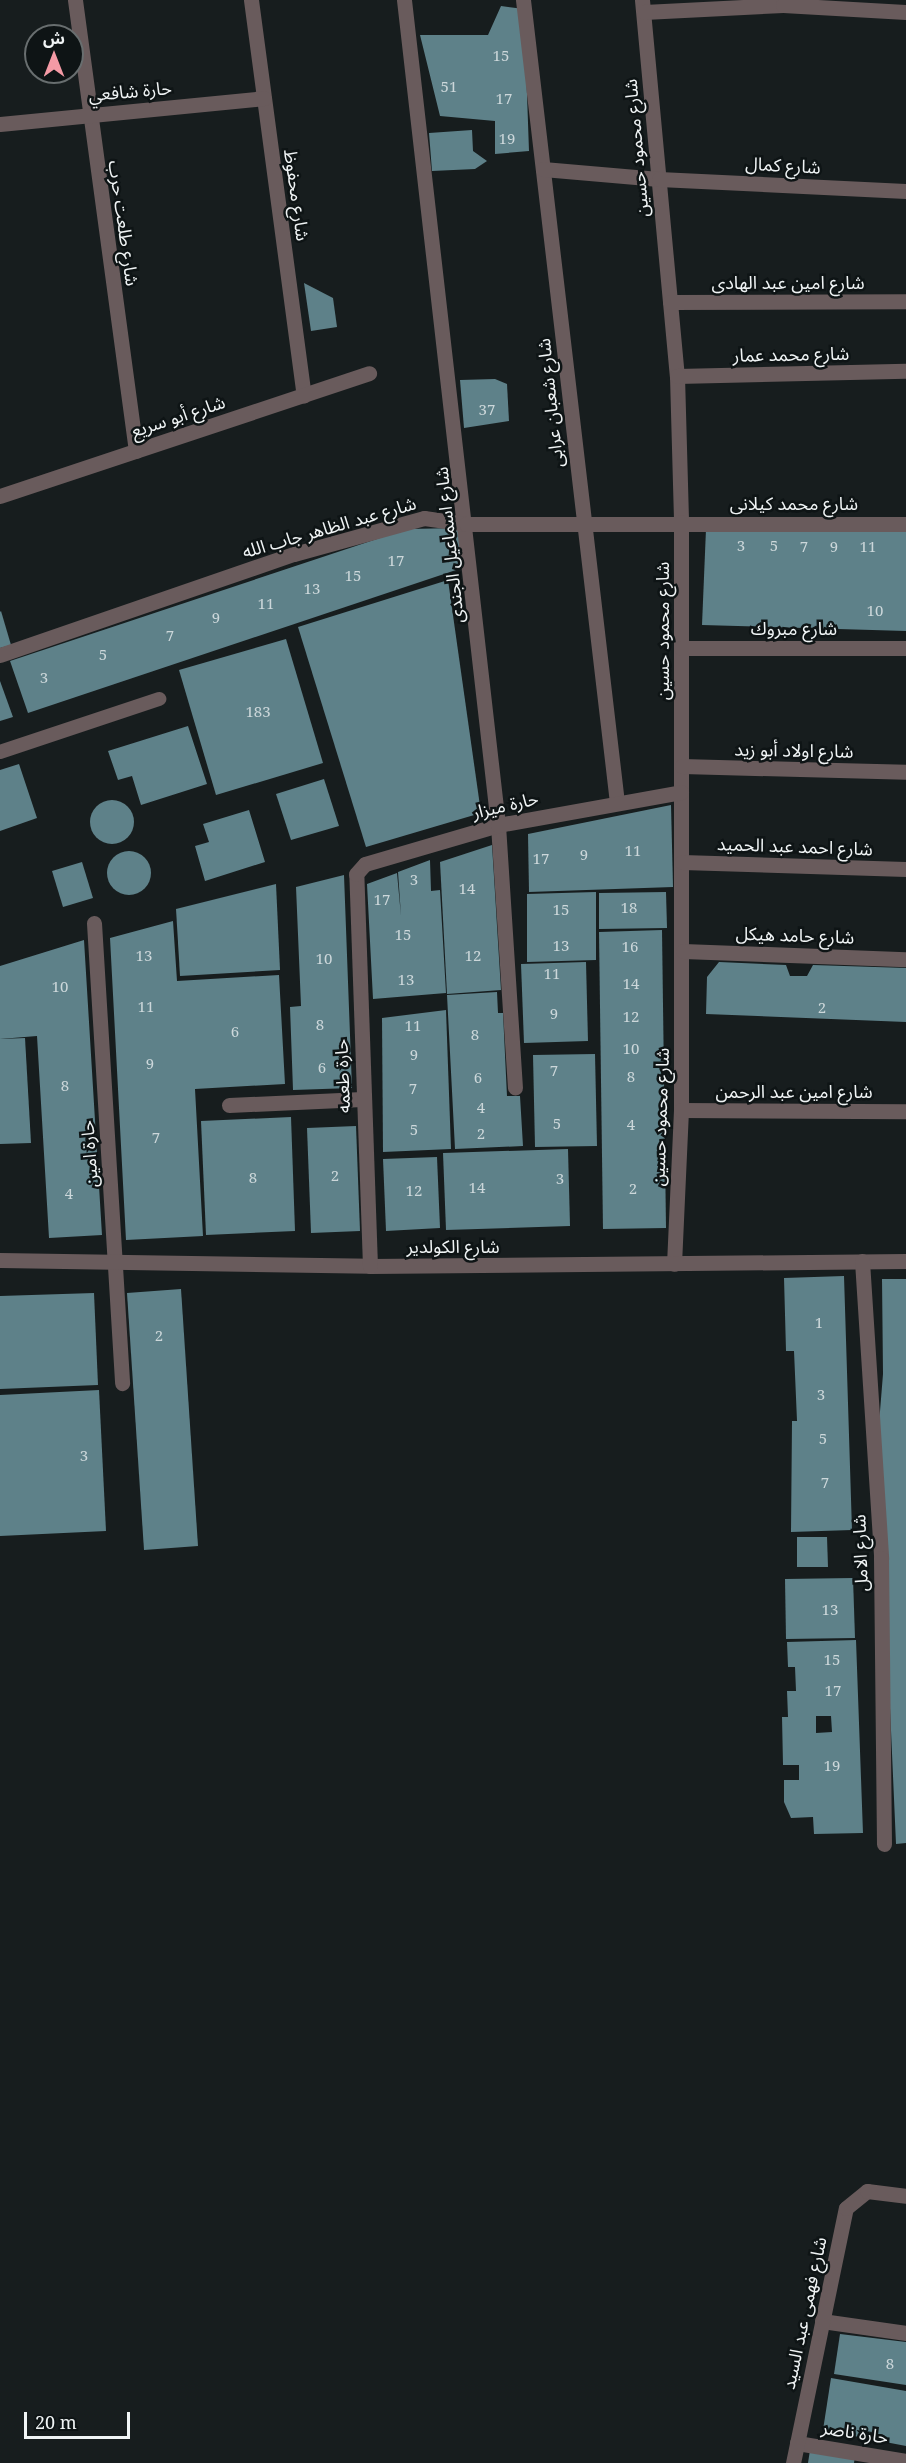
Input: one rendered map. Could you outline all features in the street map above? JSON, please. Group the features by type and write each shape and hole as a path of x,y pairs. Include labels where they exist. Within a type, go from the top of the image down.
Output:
{"street":[{"name":"شارع طلعت حرب","path":"75,0 136,451"},
{"name":"شارع محفوظ","path":"251,0 304,395"},
{"name":"شارع اسماعيل الجندى","path":"404,0 466,524 498,825 515,1087"},
{"name":"شارع شعبان عرابى","path":"523,0 617,802"},
{"path":"643,6 783,2 906,12"},
{"name":"شارع محمود حسين","path":"643,6 677,376 681,522 683,951 681,1110 674,1264"},
{"name":"حارة شافعي","path":"0,124 264,98"},
{"name":"شارع كمال","path":"543,169 659,179 906,190"},
{"name":"شارع امين عبد الهادى","path":"670,302 906,301"},
{"name":"شارع محمد عمار","path":"677,376 906,371"},
{"name":"شارع أبو سريع","path":"0,496 369,373"},
{"name":"شارع عبد الظاهر جاب الله","path":"0,655 354,536 424,518 466,524 681,522"},
{"name":"شارع محمد كيلانى","path":"681,522 906,524"},
{"name":"شارع مبروك","path":"681,648 906,648"},
{"name":"شارع اولاد أبو زيد","path":"682,766 906,772"},
{"name":"حارة ميزار","path":"356,885 356,874 365,864 498,825 681,792"},
{"name":"شارع احمد عبد الحميد","path":"682,862 906,869"},
{"name":"حارة طعمه","path":"356,885 362,1099 370,1266"},
{"name":"حارة امين","path":"94,923 122,1383"},
{"name":"شارع حامد هيكل","path":"683,951 906,958"},
{"path":"229,1105 362,1099"},
{"name":"شارع امين عبد الرحمن","path":"681,1110 906,1110"},
{"name":"شارع الكولدير","path":"0,1260 115,1264 370,1266 906,1261"},
{"name":"شارع الامل","path":"862,1261 881,1558 884,1844"},
{"name":"شارع فهمى عبد السيد","path":"793,2463 846,2208 858,2195 878,2189 906,2196"},
{"path":"822,2320 906,2334"},
{"name":"حارة ناصر","path":"797,2443 906,2461"}],"lane":[{"path":"0,752 159,699"}],"building":[{"path":"501,6 524,9 529,151 495,154 495,121 440,116 420,35 488,35"},
{"path":"472,130 473,151 487,161 475,169 432,171 429,133"},
{"path":"304,283 333,298 337,327 311,331"},
{"path":"495,379 507,384 509,421 464,428 460,380"},
{"path":"459,528 462,568 28,713 10,661 407,529"},
{"path":"706,529 906,532 906,631 702,625"},
{"path":"448,580 481,813 366,847 298,627"},
{"path":"0,612 11,645 0,648"},
{"path":"286,639 323,763 216,795 179,670"},
{"path":"0,681 13,717 0,721"},
{"path":"188,726 207,784 141,805 132,776 118,780 108,751"},
{"path":"19,764 37,818 0,831 0,770"},
{"path":"324,779 339,826 291,840 276,794"},
{"path":"112,800 127,807 134,822 127,837 112,844 97,837 90,822 97,807"},
{"path":"671,805 673,887 529,892 528,834"},
{"path":"249,810 265,862 205,881 195,846 209,842 203,824"},
{"path":"492,845 501,990 447,994 440,862"},
{"path":"129,851 144,858 151,873 144,888 129,895 114,888 107,873 114,858"},
{"path":"430,860 431,891 440,890 446,993 373,999 367,884 397,873 401,916 398,872"},
{"path":"82,862 93,898 63,907 52,871"},
{"path":"344,875 352,1088 293,1090 290,1007 301,1006 296,887"},
{"path":"276,884 280,970 180,976 176,909"},
{"path":"596,892 596,960 527,962 527,894"},
{"path":"666,892 667,928 599,929 599,893"},
{"path":"173,921 177,981 279,975 285,1084 195,1089 203,1236 126,1240 110,938"},
{"path":"662,930 666,1228 603,1229 599,932"},
{"path":"84,940 102,1235 49,1238 37,1036 0,1039 0,966"},
{"path":"586,962 588,1041 524,1043 521,964"},
{"path":"719,962 786,965 790,976 807,976 813,965 906,968 906,1022 706,1014 707,977"},
{"path":"497,992 498,1013 503,1013 507,1096 520,1096 523,1146 455,1149 447,995"},
{"path":"446,1010 451,1149 383,1152 382,1018"},
{"path":"25,1038 31,1143 0,1144 0,1039"},
{"path":"595,1054 597,1146 535,1147 533,1055"},
{"path":"291,1117 295,1231 206,1235 201,1121"},
{"path":"356,1126 360,1231 311,1233 307,1128"},
{"path":"568,1149 570,1226 446,1230 443,1153"},
{"path":"437,1157 440,1228 386,1231 383,1159"},
{"path":"844,1276 852,1530 791,1532 792,1421 797,1421 794,1351 786,1351 784,1278"},
{"path":"882,1279 906,1279 906,1843 896,1844 878,1436 883,1374"},
{"path":"181,1289 198,1546 144,1550 127,1293"},
{"path":"94,1293 98,1385 0,1389 0,1296"},
{"path":"99,1390 106,1531 0,1536 0,1395"},
{"path":"797,1537 827,1537 828,1567 797,1567"},
{"path":"853,1578 855,1638 786,1639 785,1579"},
{"path":"856,1640 863,1833 814,1834 813,1817 791,1818 784,1802 784,1780 799,1780 799,1765 783,1765 782,1717 788,1717 787,1691 796,1691 795,1667 788,1667 787,1642","holes":["816,1716 831,1716 832,1732 816,1733"]},
{"path":"840,2334 906,2342 906,2385 834,2374"},
{"path":"831,2378 906,2391 906,2446 823,2430"},
{"path":"810,2450 855,2456 854,2463 808,2463"}]}
